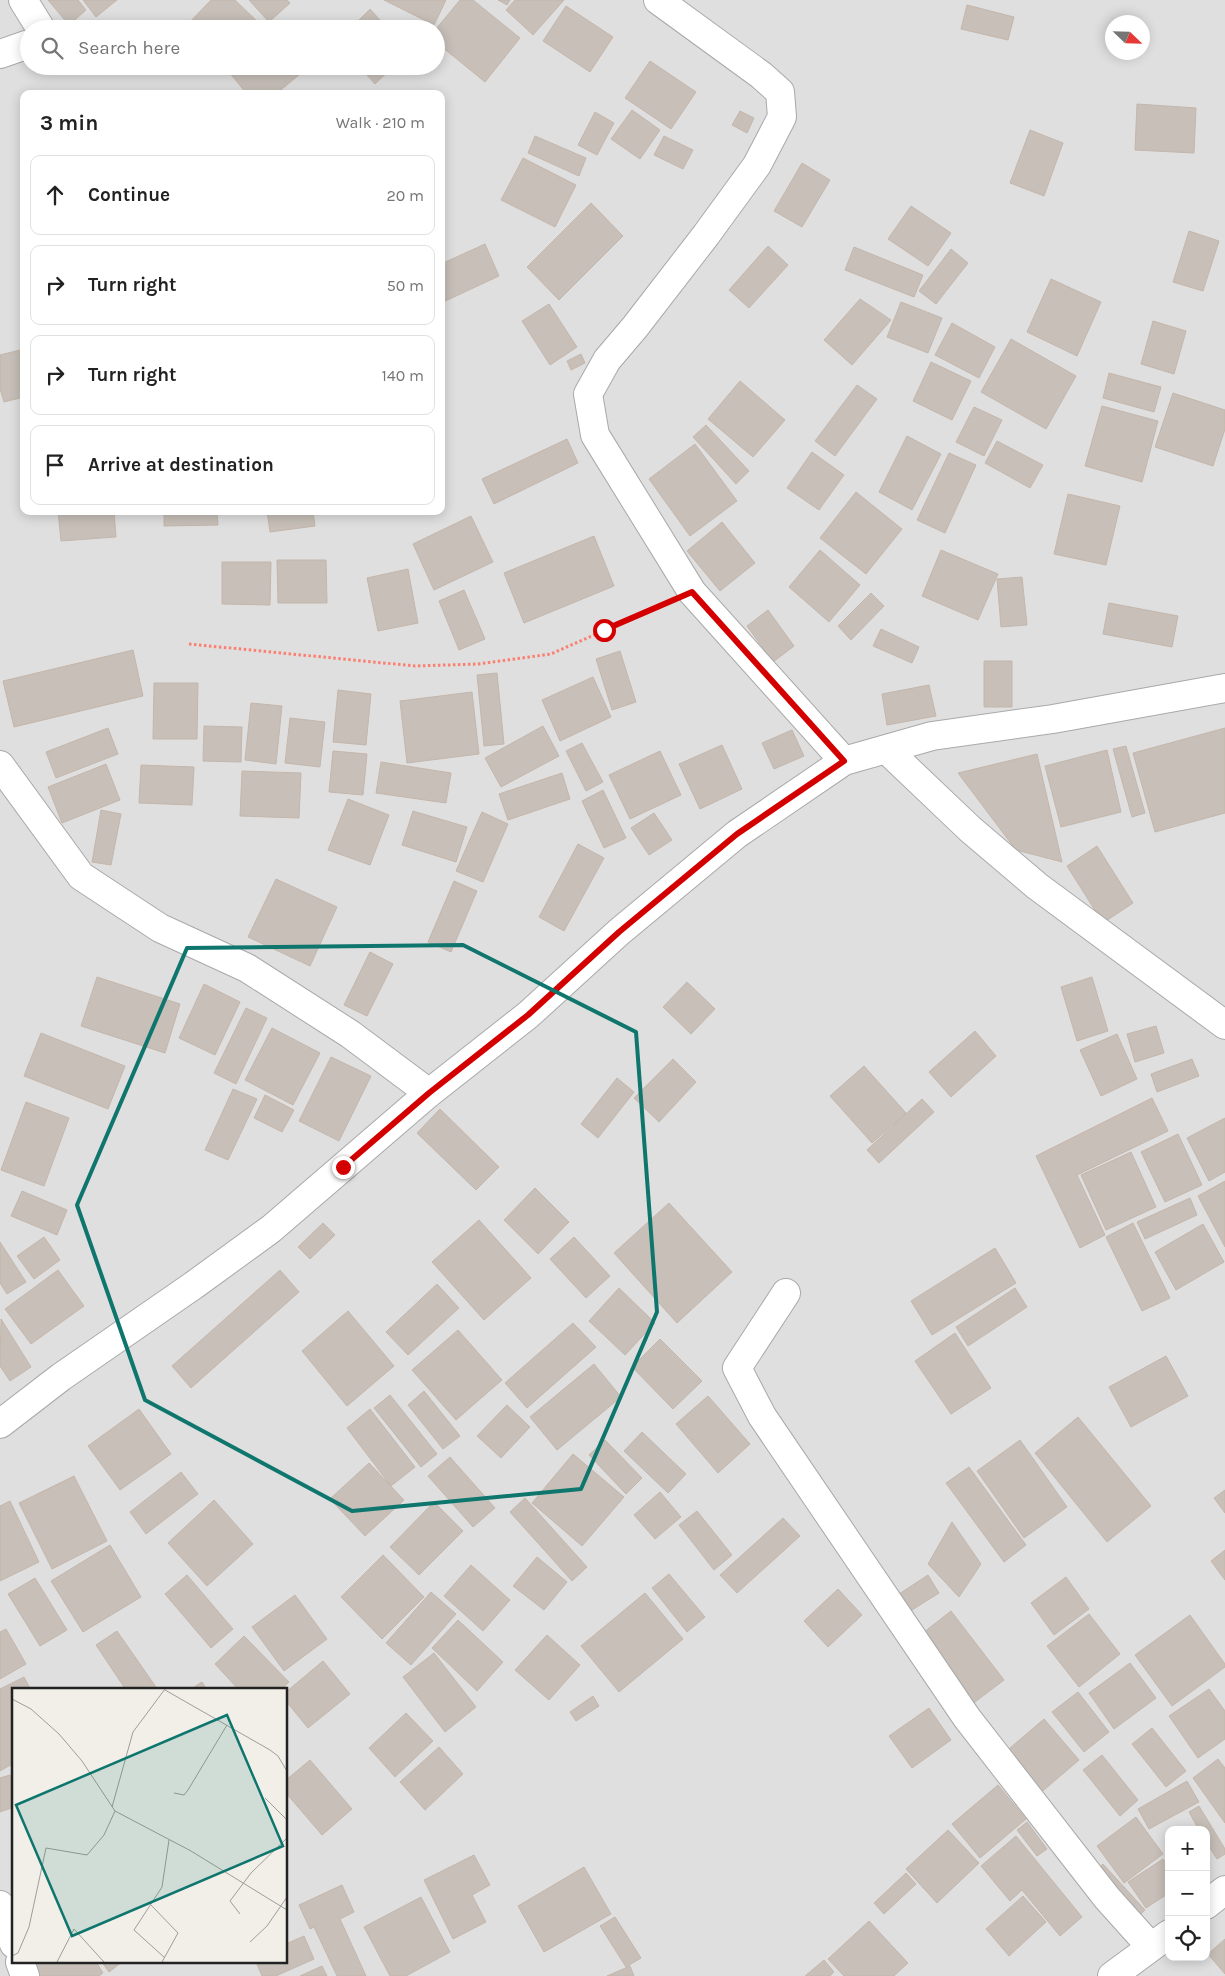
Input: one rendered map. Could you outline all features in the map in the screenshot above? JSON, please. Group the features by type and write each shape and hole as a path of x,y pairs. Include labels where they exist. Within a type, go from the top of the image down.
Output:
{"street":[{"path":"23,0 35,20"},
{"path":"658,0 761,75 780,92 782,117 757,165 706,235 607,360 588,394 596,435 692,592 844,761"},
{"path":"0,54 20,47"},
{"path":"0,1424 61,1377 271,1229 429,1093 528,1015 619,932 737,834 844,761 932,736 1053,719 1225,688"},
{"path":"887,750 970,829 1037,886 1225,1025"},
{"path":"0,765 81,876 160,928 247,968 350,1034 429,1093"},
{"path":"786,1293 737,1368 762,1416 967,1718 1101,1891 1160,1940 1112,1976"},
{"path":"1210,1902 1225,1890"},
{"path":"0,1905 12,1938"},
{"path":"21,1964 25,1976"}],"path":[{"path":"189,644 415,666 478,664 550,654 692,592"}],"highlighted area":[{"path":"463,945 636,1032 657,1312 581,1489 352,1511 145,1400 77,1205 187,948"}],"shaded area":[{"path":"0,0 1225,0 1225,1976 0,1976"}],"building":[{"path":"48,0 78,0 86,10 75,20 65,20"},
{"path":"83,0 117,0 96,17"},
{"path":"211,0 235,0 256,20 192,20"},
{"path":"249,0 287,0 290,3 271,20 267,20"},
{"path":"384,0 446,0 436,20 424,20"},
{"path":"460,0 473,0 520,38 485,82 445,49 445,20 443,20"},
{"path":"498,0 510,0 507,5"},
{"path":"515,0 564,0 533,35 506,10"},
{"path":"967,5 1014,17 1008,40 961,29"},
{"path":"566,6 613,37 590,72 543,41"},
{"path":"370,9 380,20 359,20"},
{"path":"650,61 696,92 671,129 625,98"},
{"path":"231,75 299,75 281,90 244,90"},
{"path":"367,75 384,75 375,84"},
{"path":"1137,104 1196,108 1194,153 1135,150"},
{"path":"632,110 660,130 640,159 611,139"},
{"path":"740,111 754,118 747,133 732,125"},
{"path":"595,112 614,123 597,155 578,145"},
{"path":"1030,130 1063,143 1044,196 1010,183"},
{"path":"535,136 586,158 579,176 528,153"},
{"path":"664,136 693,150 683,169 654,155"},
{"path":"523,158 576,185 555,227 501,200"},
{"path":"802,163 830,180 802,227 774,211"},
{"path":"591,203 623,236 559,300 527,267"},
{"path":"911,206 951,233 928,266 888,239"},
{"path":"1189,231 1219,241 1203,291 1173,282"},
{"path":"485,244 499,276 445,301 445,262"},
{"path":"768,246 788,265 749,308 729,290"},
{"path":"854,247 923,275 914,297 845,270"},
{"path":"951,249 968,263 936,304 919,291"},
{"path":"1051,279 1101,302 1077,356 1027,332"},
{"path":"860,299 891,320 852,365 824,340"},
{"path":"901,302 942,318 928,353 887,337"},
{"path":"549,304 577,347 550,365 522,321"},
{"path":"1153,321 1186,331 1174,374 1141,364"},
{"path":"952,323 995,347 979,378 935,355"},
{"path":"1011,339 1076,376 1046,429 981,392"},
{"path":"20,350 20,398 4,402 0,389 0,355"},
{"path":"581,354 585,363 571,370 567,361"},
{"path":"931,362 971,381 952,420 913,401"},
{"path":"1109,373 1161,387 1154,412 1103,398"},
{"path":"740,381 785,420 753,457 708,419"},
{"path":"857,385 877,399 835,456 815,441"},
{"path":"1173,393 1225,410 1225,429 1213,466 1155,447"},
{"path":"1102,406 1158,421 1142,482 1085,466"},
{"path":"974,407 1002,420 984,456 956,442"},
{"path":"706,425 749,471 736,484 693,437"},
{"path":"907,436 941,454 912,510 879,492"},
{"path":"567,439 578,463 494,504 482,479"},
{"path":"997,441 1043,465 1030,488 985,463"},
{"path":"695,444 737,501 690,536 649,479"},
{"path":"812,452 844,475 819,510 787,488"},
{"path":"949,453 976,465 945,533 917,520"},
{"path":"856,492 902,529 866,574 820,538"},
{"path":"1068,494 1120,506 1106,565 1054,554"},
{"path":"58,515 114,515 116,537 61,541"},
{"path":"164,515 217,515 218,525 164,526"},
{"path":"268,515 314,515 315,526 270,532"},
{"path":"471,516 493,562 434,590 413,544"},
{"path":"722,522 755,563 720,591 687,551"},
{"path":"594,536 614,586 524,623 504,573"},
{"path":"820,550 860,585 829,622 789,587"},
{"path":"941,550 998,574 978,620 922,596"},
{"path":"277,560 326,560 327,603 278,603"},
{"path":"222,562 271,562 270,605 222,604"},
{"path":"408,569 418,623 378,631 367,578"},
{"path":"1022,577 1027,625 1001,627 997,579"},
{"path":"464,590 485,639 459,650 439,601"},
{"path":"871,593 884,606 851,640 838,626"},
{"path":"1109,603 1178,616 1172,647 1103,634"},
{"path":"768,610 794,646 773,662 747,626"},
{"path":"881,629 919,647 912,663 873,646"},
{"path":"133,650 143,696 14,727 3,681"},
{"path":"620,651 636,702 612,710 596,659"},
{"path":"984,661 1012,661 1012,707 984,707"},
{"path":"497,673 504,744 484,746 477,675"},
{"path":"593,677 611,717 560,741 542,700"},
{"path":"154,683 198,683 197,739 153,739"},
{"path":"929,685 936,716 887,725 882,694"},
{"path":"338,690 371,694 366,745 333,742"},
{"path":"472,692 479,754 407,763 400,701"},
{"path":"251,703 282,706 276,764 245,760"},
{"path":"290,718 325,722 320,767 285,763"},
{"path":"204,726 242,727 241,762 203,761"},
{"path":"543,726 559,756 501,787 485,758"},
{"path":"108,728 118,754 56,778 46,752"},
{"path":"1225,728 1225,813 1155,832 1133,753"},
{"path":"792,730 804,756 774,769 762,743"},
{"path":"582,743 603,782 586,791 566,751"},
{"path":"722,745 742,789 700,809 679,764"},
{"path":"1126,746 1145,813 1132,817 1113,749"},
{"path":"1107,750 1121,812 1061,827 1045,766"},
{"path":"333,751 367,754 363,795 329,792"},
{"path":"660,751 681,795 630,819 609,775"},
{"path":"1037,754 1062,862 1016,850 958,773"},
{"path":"381,762 451,773 446,803 376,793"},
{"path":"106,764 120,800 62,823 48,787"},
{"path":"141,765 194,767 192,805 139,803"},
{"path":"242,771 301,773 299,818 240,816"},
{"path":"562,773 570,799 508,820 499,794"},
{"path":"603,790 626,838 604,848 582,801"},
{"path":"348,799 389,815 370,865 328,850"},
{"path":"101,810 121,814 111,865 92,862"},
{"path":"413,811 467,827 456,862 402,845"},
{"path":"482,812 508,824 483,882 456,871"},
{"path":"654,813 672,840 649,855 631,828"},
{"path":"578,844 604,858 564,931 539,917"},
{"path":"1097,846 1133,903 1103,923 1067,866"},
{"path":"276,879 337,907 310,966 248,937"},
{"path":"454,881 477,891 451,952 428,942"},
{"path":"370,952 393,964 367,1016 344,1005"},
{"path":"97,977 180,1004 165,1053 81,1026"},
{"path":"1092,977 1108,1031 1077,1041 1061,987"},
{"path":"687,982 715,1009 691,1034 663,1007"},
{"path":"204,984 240,1002 215,1055 179,1038"},
{"path":"246,1008 267,1018 236,1084 214,1073"},
{"path":"1156,1026 1164,1053 1135,1062 1127,1034"},
{"path":"272,1028 320,1053 293,1105 245,1080"},
{"path":"975,1031 996,1056 951,1097 929,1072"},
{"path":"41,1033 125,1066 108,1109 24,1076"},
{"path":"1117,1034 1137,1079 1101,1096 1080,1050"},
{"path":"331,1057 371,1076 339,1141 299,1121"},
{"path":"673,1059 696,1082 659,1122 634,1098"},
{"path":"1192,1059 1199,1076 1157,1092 1151,1074"},
{"path":"864,1066 906,1113 872,1143 830,1096"},
{"path":"617,1078 634,1092 598,1138 581,1124"},
{"path":"233,1089 257,1099 228,1160 205,1150"},
{"path":"265,1095 294,1110 282,1132 254,1118"},
{"path":"1152,1098 1168,1131 1077,1175 1105,1235 1080,1248 1036,1156"},
{"path":"922,1099 934,1112 879,1163 867,1150"},
{"path":"26,1102 69,1118 44,1186 1,1170"},
{"path":"440,1109 499,1167 476,1190 417,1133"},
{"path":"1225,1118 1225,1172 1209,1181 1187,1138"},
{"path":"1178,1134 1202,1185 1165,1202 1141,1152"},
{"path":"1131,1152 1156,1207 1106,1230 1081,1175"},
{"path":"1225,1181 1225,1247 1198,1196"},
{"path":"535,1188 569,1222 538,1254 504,1220"},
{"path":"22,1191 67,1210 57,1235 11,1216"},
{"path":"1190,1198 1197,1215 1145,1239 1137,1222"},
{"path":"669,1203 732,1272 677,1323 614,1253"},
{"path":"479,1220 531,1278 484,1320 432,1262"},
{"path":"323,1223 335,1235 310,1259 298,1247"},
{"path":"1133,1223 1170,1298 1142,1311 1106,1237"},
{"path":"1203,1224 1224,1262 1176,1290 1155,1252"},
{"path":"44,1237 60,1260 34,1279 17,1256"},
{"path":"574,1237 610,1276 586,1298 550,1259"},
{"path":"0,1242 26,1282 7,1294 0,1283"},
{"path":"995,1248 1016,1283 932,1335 911,1301"},
{"path":"58,1270 84,1306 31,1344 5,1309"},
{"path":"280,1270 299,1292 191,1388 172,1366"},
{"path":"437,1284 459,1308 408,1355 386,1332"},
{"path":"619,1288 655,1323 625,1355 589,1321"},
{"path":"1015,1288 1027,1307 968,1346 956,1327"},
{"path":"348,1311 394,1366 347,1406 302,1351"},
{"path":"1,1319 31,1367 10,1381 0,1366"},
{"path":"573,1323 596,1347 527,1408 505,1383"},
{"path":"458,1330 502,1380 456,1420 412,1370"},
{"path":"955,1333 991,1388 951,1414 915,1361"},
{"path":"660,1339 702,1381 673,1409 632,1367"},
{"path":"1166,1356 1188,1396 1131,1427 1109,1387"},
{"path":"594,1364 621,1397 557,1450 530,1417"},
{"path":"424,1391 460,1436 443,1449 408,1405"},
{"path":"390,1395 437,1454 421,1467 374,1408"},
{"path":"708,1396 750,1444 718,1473 676,1424"},
{"path":"507,1405 530,1427 501,1458 477,1436"},
{"path":"139,1409 171,1454 120,1490 88,1446"},
{"path":"370,1409 415,1467 391,1486 347,1428"},
{"path":"1078,1417 1151,1506 1107,1542 1035,1453"},
{"path":"642,1432 686,1474 668,1493 624,1451"},
{"path":"605,1440 642,1478 626,1494 589,1455"},
{"path":"1020,1440 1067,1507 1024,1538 977,1471"},
{"path":"573,1454 624,1497 582,1546 532,1503"},
{"path":"450,1457 495,1508 473,1527 428,1476"},
{"path":"369,1463 404,1500 365,1536 330,1499"},
{"path":"969,1467 1026,1545 1004,1562 946,1483"},
{"path":"181,1472 198,1494 146,1534 130,1512"},
{"path":"74,1476 107,1541 52,1569 19,1503"},
{"path":"1225,1490 1225,1513 1214,1498"},
{"path":"660,1492 681,1517 655,1539 634,1515"},
{"path":"525,1498 587,1567 572,1581 510,1512"},
{"path":"214,1500 253,1544 207,1586 168,1543"},
{"path":"10,1501 39,1562 0,1581 0,1506"},
{"path":"434,1502 463,1531 419,1575 390,1547"},
{"path":"697,1511 732,1555 714,1570 679,1525"},
{"path":"783,1518 800,1536 737,1593 720,1575"},
{"path":"952,1522 981,1564 959,1597 928,1564"},
{"path":"110,1545 141,1597 83,1632 51,1581"},
{"path":"1225,1550 1225,1580 1211,1561"},
{"path":"383,1555 424,1597 382,1639 341,1597"},
{"path":"537,1557 567,1582 544,1610 513,1586"},
{"path":"471,1565 510,1600 483,1631 444,1596"},
{"path":"669,1574 705,1617 687,1632 652,1588"},
{"path":"187,1575 233,1629 211,1648 165,1594"},
{"path":"928,1575 939,1593 904,1615 893,1598"},
{"path":"1066,1577 1089,1609 1054,1635 1031,1603"},
{"path":"35,1578 67,1630 40,1646 8,1594"},
{"path":"838,1589 862,1615 828,1647 804,1621"},
{"path":"431,1592 456,1614 411,1665 386,1643"},
{"path":"645,1593 683,1639 619,1692 581,1646"},
{"path":"295,1595 327,1639 284,1671 252,1627"},
{"path":"951,1611 1004,1680 971,1705 919,1636"},
{"path":"1089,1614 1120,1654 1079,1687 1047,1646"},
{"path":"1190,1615 1225,1664 1225,1667 1172,1706 1135,1655"},
{"path":"458,1620 503,1662 477,1691 432,1648"},
{"path":"6,1629 26,1664 0,1679 0,1632"},
{"path":"117,1631 157,1688 125,1688 96,1645"},
{"path":"547,1635 580,1665 549,1700 515,1670"},
{"path":"244,1636 289,1682 283,1688 237,1688 215,1664"},
{"path":"434,1653 476,1707 445,1732 403,1677"},
{"path":"323,1661 350,1694 308,1728 288,1703 288,1690"},
{"path":"1130,1663 1156,1698 1114,1729 1089,1693"},
{"path":"24,1677 30,1688 12,1688 12,1764 0,1771 0,1689"},
{"path":"202,1682 206,1688 193,1688"},
{"path":"1209,1689 1225,1711 1225,1739 1198,1758 1169,1716"},
{"path":"1078,1692 1109,1732 1084,1752 1052,1712"},
{"path":"593,1696 599,1706 576,1721 570,1712"},
{"path":"929,1708 951,1740 912,1768 889,1736"},
{"path":"406,1713 433,1741 395,1777 369,1748"},
{"path":"1044,1719 1079,1760 1038,1795 1003,1754"},
{"path":"1152,1728 1186,1771 1166,1787 1132,1744"},
{"path":"439,1747 463,1774 425,1810 400,1782"},
{"path":"1102,1755 1138,1800 1120,1816 1083,1770"},
{"path":"1218,1759 1225,1768 1225,1823 1193,1778"},
{"path":"310,1760 352,1809 322,1835 288,1795 288,1778"},
{"path":"10,1775 12,1780 12,1808 0,1812 0,1778"},
{"path":"1187,1781 1199,1802 1149,1829 1138,1809"},
{"path":"998,1785 1026,1819 980,1858 952,1824"},
{"path":"1199,1806 1225,1849 1225,1854 1217,1859 1210,1848 1210,1826 1197,1826 1189,1812"},
{"path":"1136,1817 1163,1854 1124,1883 1097,1846"},
{"path":"1027,1822 1047,1849 1037,1856 1017,1830"},
{"path":"948,1830 979,1863 937,1903 906,1869"},
{"path":"1016,1836 1082,1917 1060,1936 1022,1890 1010,1901 981,1866"},
{"path":"474,1855 490,1885 472,1895 486,1922 453,1939 424,1880"},
{"path":"1163,1859 1165,1862 1165,1896 1146,1908 1128,1882"},
{"path":"1103,1864 1145,1910 1135,1920 1093,1874"},
{"path":"584,1867 611,1914 544,1952 518,1906"},
{"path":"906,1873 916,1884 884,1914 874,1903"},
{"path":"342,1885 354,1912 340,1919 366,1976 337,1976 314,1927 310,1929 299,1905"},
{"path":"1023,1896 1046,1922 1009,1956 986,1929"},
{"path":"421,1897 450,1952 406,1976 390,1976 364,1927"},
{"path":"615,1917 641,1958 626,1967 600,1926"},
{"path":"869,1921 908,1963 894,1976 844,1976 828,1959"},
{"path":"304,1936 314,1959 276,1976 262,1976 257,1964 288,1964 288,1943"},
{"path":"1225,1939 1225,1974 1210,1956 1210,1952"},
{"path":"824,1960 834,1972 830,1976 805,1976"},
{"path":"29,1964 97,1964 103,1973 99,1976 37,1976"},
{"path":"103,1964 119,1964 109,1972"},
{"path":"322,1966 327,1976 300,1976"},
{"path":"630,1966 634,1976 607,1976"}],"route":[{"path":"343,1167 429,1093 528,1015 619,932 737,834 844,761 692,592 604,630"}]}
